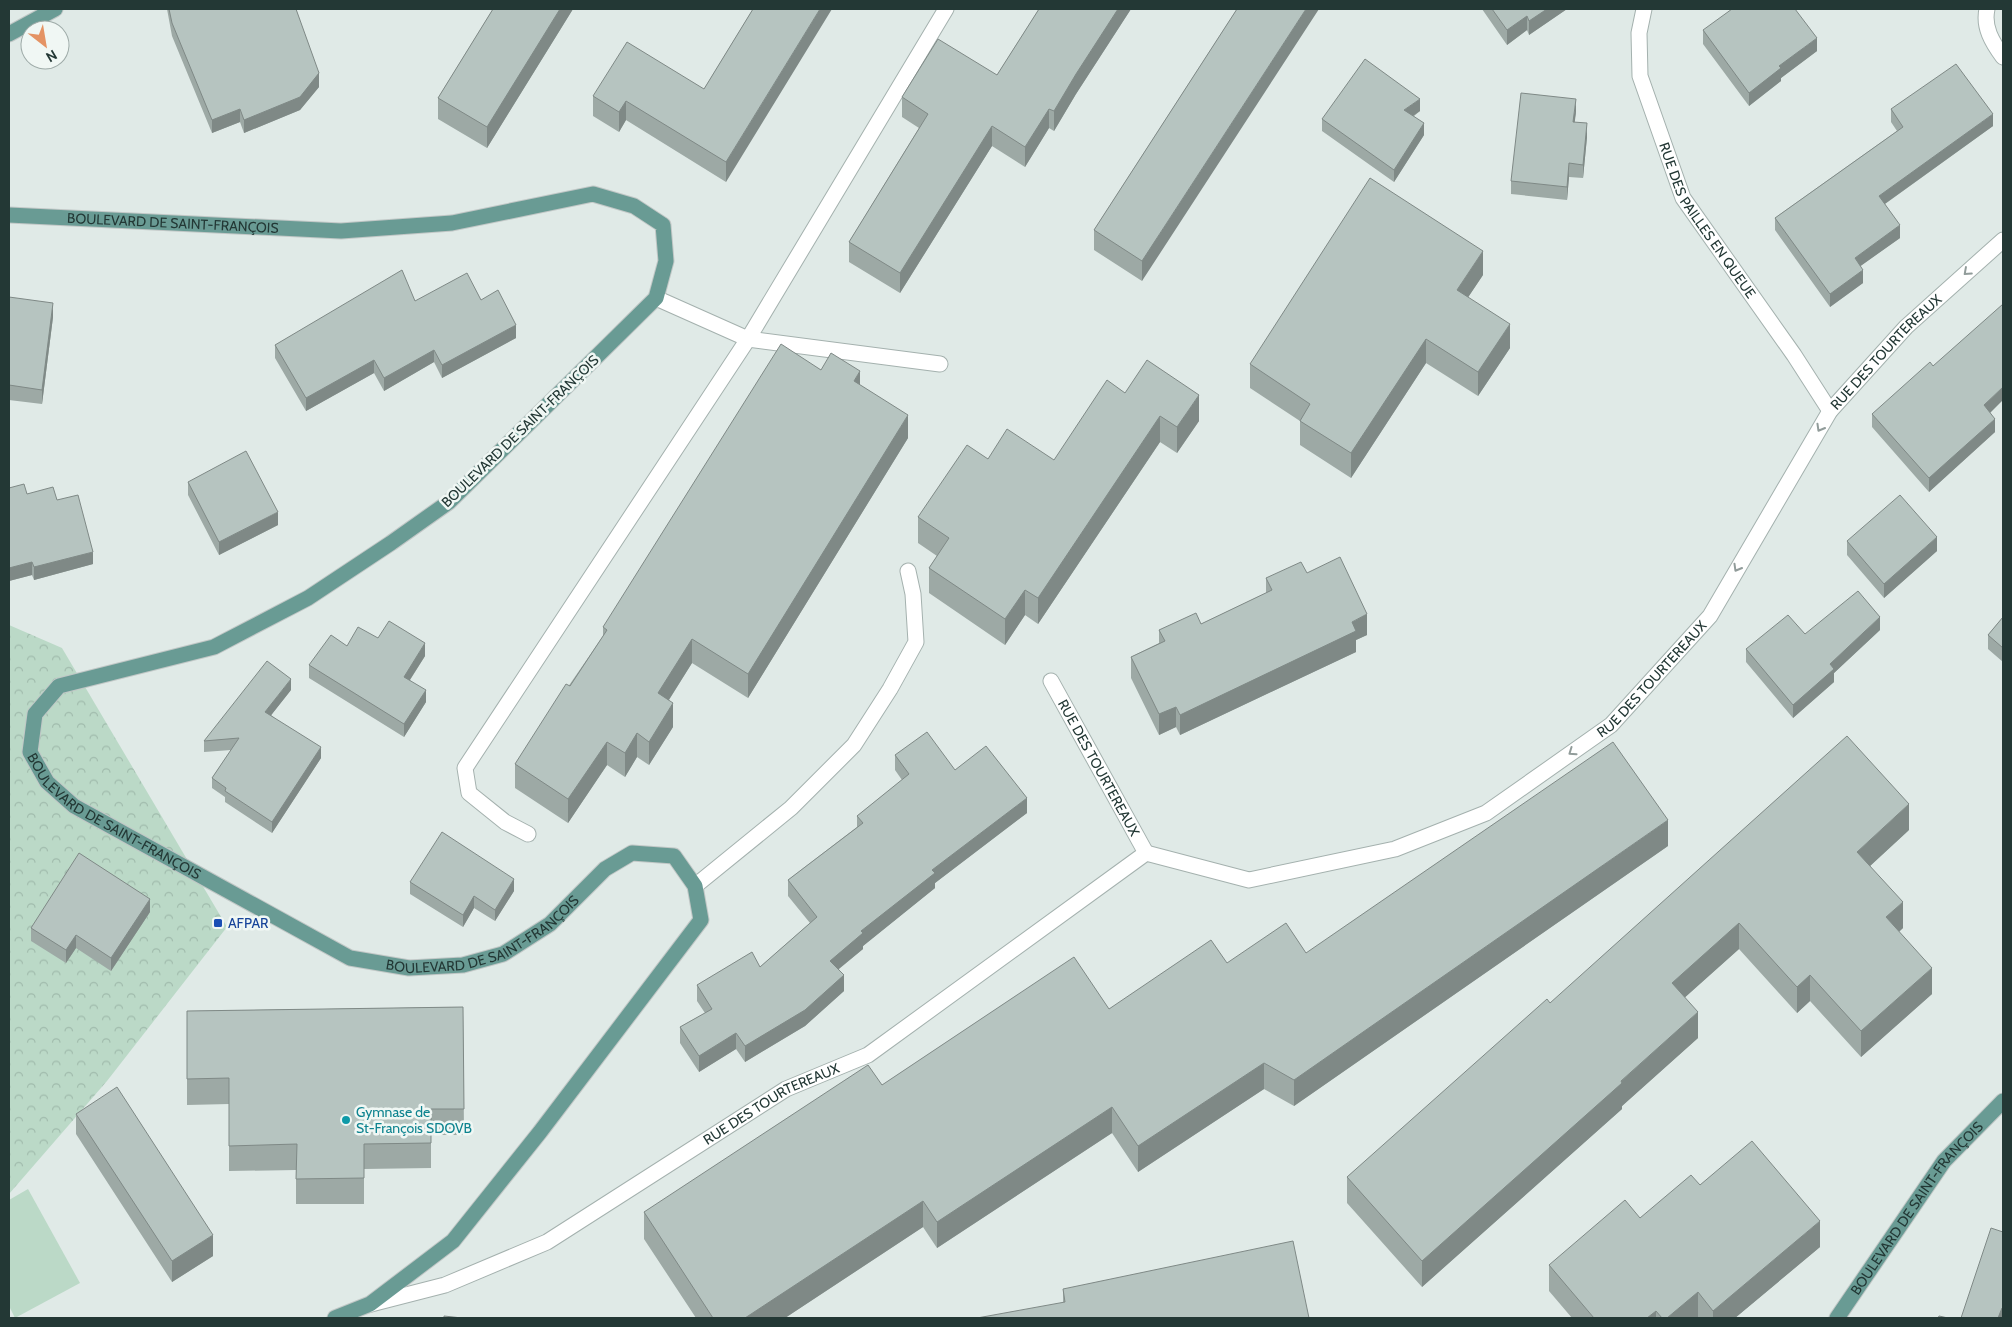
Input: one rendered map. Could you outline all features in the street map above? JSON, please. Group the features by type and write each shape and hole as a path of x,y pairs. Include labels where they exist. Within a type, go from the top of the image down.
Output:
{"main road":[{"path":"9,34 55,9"},
{"name":"BOULEVARD DE SAINT-FRANÇOIS","path":"9,215 341,231 452,223 593,194 634,206 663,225 666,260 656,298 449,502 308,598 214,647 59,686 35,714 30,752 47,782 74,806 350,958 410,968 463,965 503,954 550,924 605,868 632,853 674,856 694,886 701,920 540,1132 452,1241 370,1304 335,1318"},
{"name":"BOULEVARD DE SAINT-FRANÇOIS","path":"1837,1318 1944,1161 2003,1101"}],"street":[{"path":"528,834 505,822 469,793 465,768 748,339 946,9"},
{"name":"RUE DES PAILLES EN QUEUE","path":"1644,9 1639,34 1640,76 1683,198 1794,355 1830,411"},
{"path":"1987,9 1984,19 1992,41 2003,57"},
{"name":"RUE DES TOURTEREAUX","path":"1052,681 1146,853 1249,880 1394,849 1486,812 1611,725 1710,616 1830,411 1906,328 2003,240"},
{"path":"656,298 748,339 940,364"},
{"path":"694,886 790,808 854,745 890,689 916,642 913,594 908,571"},
{"name":"RUE DES TOURTEREAUX","path":"370,1304 445,1286 547,1242 786,1089 868,1055 1146,853"}],"green space":[{"path":"9,625 62,648 227,927 107,1081 9,1194"},
{"path":"28,1189 80,1283 15,1318 9,1306 9,1200"}],"building":[{"path":"169,9 296,9 319,73 300,97 244,120 240,109 212,120 172,23"},
{"path":"493,9 560,9 487,127 438,98"},
{"path":"753,9 820,9 726,162 626,101 619,112 593,96 627,42 704,89"},
{"path":"1039,9 1118,9 1054,111 1049,109 1025,147 992,126 900,273 849,242 928,114 902,97 938,39 997,75"},
{"path":"1237,9 1306,9 1142,261 1094,230"},
{"path":"1492,9 1547,9 1529,21 1527,16 1507,30"},
{"path":"1732,9 1795,9 1817,38 1779,66 1781,68 1749,93 1703,30"},
{"path":"1365,59 1420,99 1404,110 1424,123 1394,170 1322,119"},
{"path":"1956,64 1993,114 1879,196 1900,225 1855,258 1863,270 1830,294 1775,218 1903,127 1891,109"},
{"path":"1521,93 1576,99 1573,122 1587,123 1583,165 1569,163 1567,187 1511,181"},
{"path":"1370,178 1483,251 1457,290 1510,324 1478,372 1426,339 1351,453 1300,421 1310,404 1250,364"},
{"path":"402,270 415,301 467,273 481,300 498,290 516,325 442,365 434,350 384,378 374,360 306,398 275,345"},
{"path":"9,297 53,303 42,390 9,385"},
{"path":"2003,304 2003,387 1984,405 1995,419 1929,478 1872,414 1930,362 1933,366"},
{"path":"781,344 821,370 831,353 860,371 854,381 908,415 748,674 692,639 658,693 673,703 649,742 637,733 625,753 607,742 568,799 515,764 566,684 570,686 607,630 603,627"},
{"path":"1147,360 1199,395 1177,427 1160,416 1038,598 1025,590 1005,619 929,568 949,538 918,517 967,445 988,459 1007,429 1054,460 1107,380 1125,393"},
{"path":"246,451 278,512 219,542 188,482"},
{"path":"24,484 27,494 53,487 57,500 78,495 93,552 34,567 32,562 9,568 9,488"},
{"path":"1900,495 1937,537 1884,584 1847,541"},
{"path":"1340,557 1367,614 1352,622 1356,631 1180,715 1176,707 1159,714 1131,657 1165,641 1159,630 1196,613 1201,624 1272,590 1266,578 1301,562 1307,573"},
{"path":"1858,591 1880,617 1830,664 1834,669 1793,705 1746,649 1788,615 1805,634"},
{"path":"2003,617 2003,648 1988,635"},
{"path":"389,621 425,643 404,677 426,690 404,724 309,665 331,635 347,646 358,627 378,638"},
{"path":"267,661 291,679 265,712 321,747 272,822 225,791 226,788 212,778 239,738 204,741"},
{"path":"927,732 955,770 986,746 1027,798 932,870 935,873 861,931 863,933 830,961 844,975 805,1010 745,1046 736,1033 699,1056 680,1027 712,1009 697,985 752,952 760,967 817,917 788,880 863,823 857,816 909,774 895,755"},
{"path":"1847,736 1909,804 1857,852 1903,902 1886,917 1932,968 1861,1031 1810,975 1797,987 1739,923 1672,983 1698,1012 1621,1081 1622,1083 1422,1261 1347,1177 1547,999 1550,1003"},
{"path":"1613,742 1668,820 1294,1080 1264,1063 1138,1146 1112,1107 937,1222 923,1201 745,1318 713,1318 644,1212 868,1065 882,1085 1074,957 1109,1009 1211,940 1227,963 1286,923 1306,953"},
{"path":"442,832 514,879 495,910 474,896 463,915 410,882"},
{"path":"79,853 150,899 111,958 76,935 66,950 31,928"},
{"name":"Gymnase de St-François SDOVB","path":"463,1007 464,1109 431,1109 431,1143 364,1144 364,1178 296,1179 297,1144 229,1146 229,1078 187,1079 187,1011"},
{"path":"117,1087 213,1235 172,1261 76,1114"},
{"path":"1752,1141 1820,1221 1713,1311 1698,1292 1667,1318 1662,1318 1656,1311 1647,1318 1594,1318 1549,1265 1625,1200 1640,1218 1691,1175 1700,1185"},
{"path":"1991,1228 2003,1232 2003,1308 1998,1318 1961,1318"},
{"path":"1293,1241 1309,1318 977,1318 1065,1302 1063,1289"},
{"path":"444,1316 462,1318 444,1318"}],"place":[{"name":"AFPAR","path":"218,923"},
{"name":"Gymnase de St-François SDOVB","path":"346,1120"}]}
